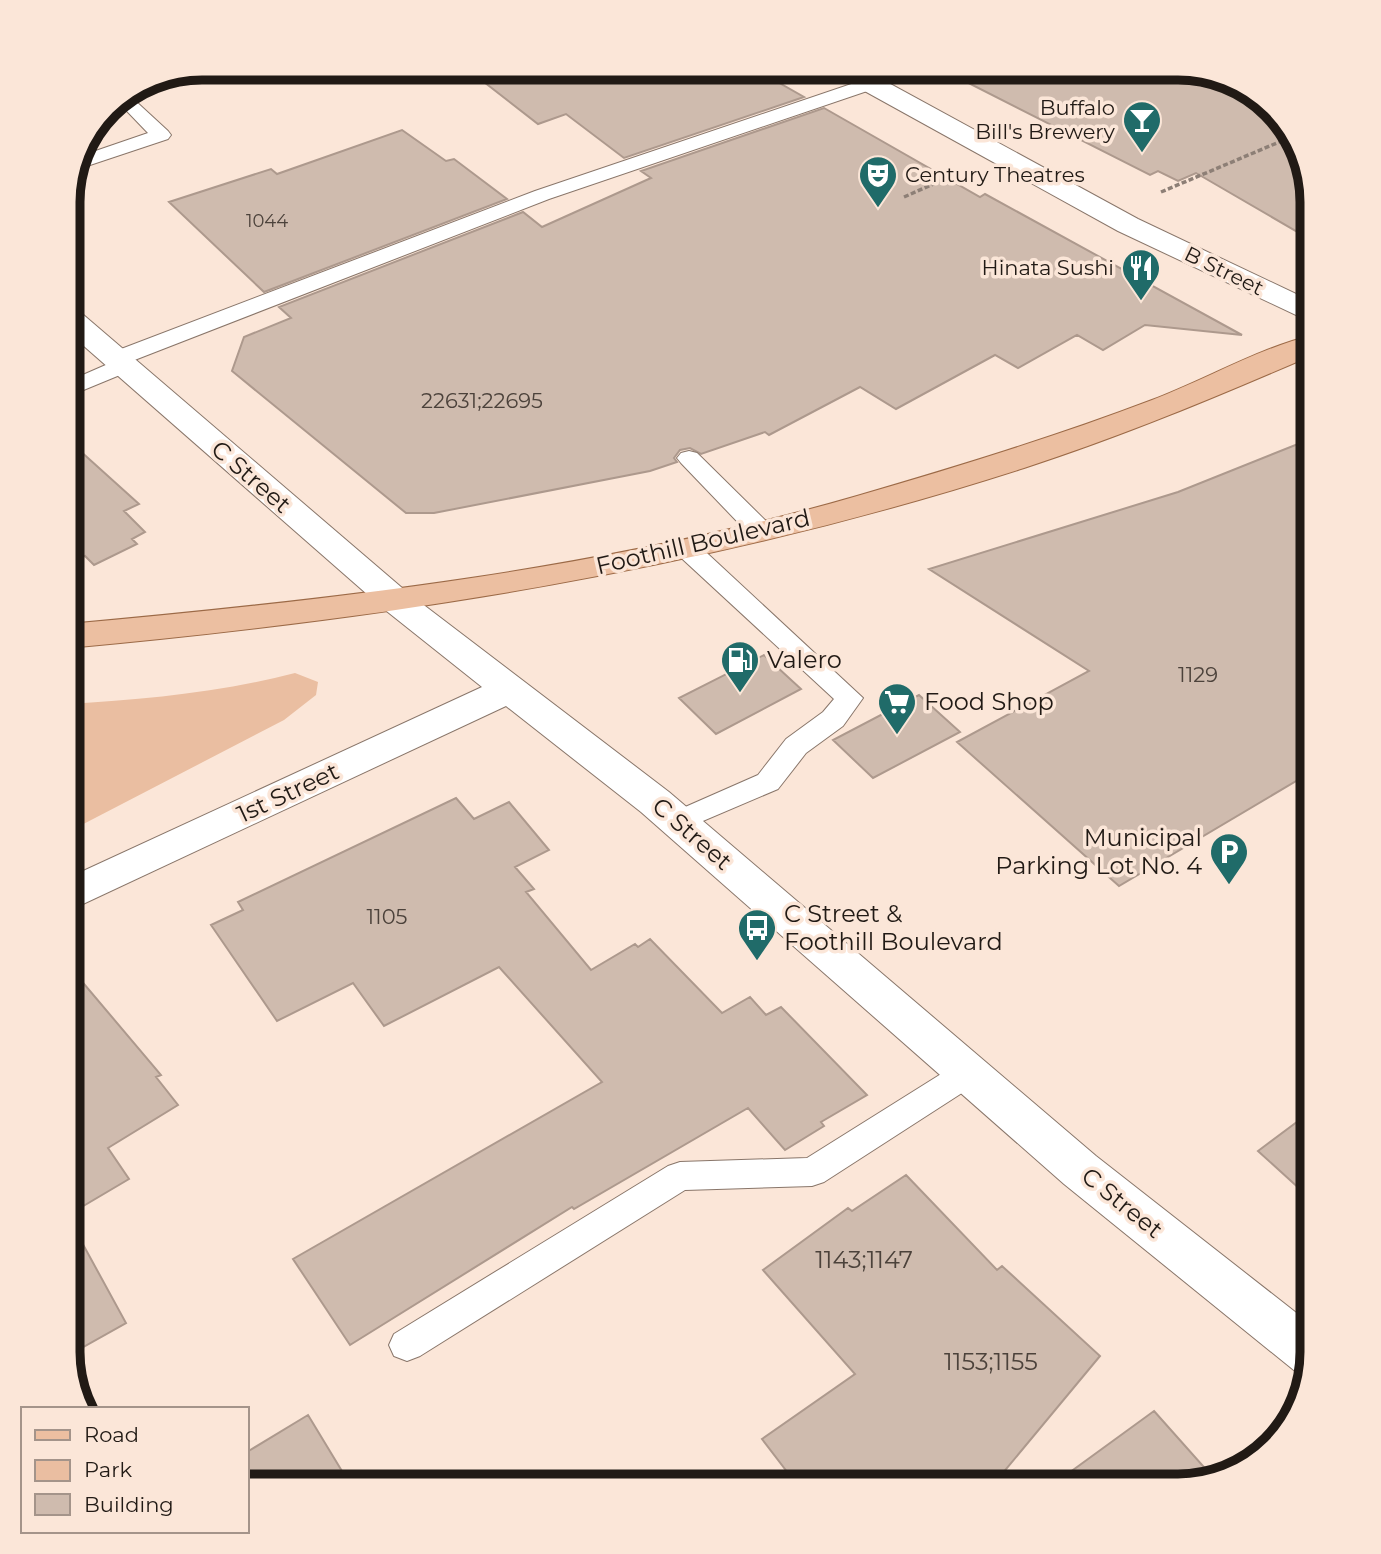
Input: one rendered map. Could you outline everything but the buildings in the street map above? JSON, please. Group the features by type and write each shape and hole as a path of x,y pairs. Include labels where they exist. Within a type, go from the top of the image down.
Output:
{"main road":[{"name":"Foothill Boulevard","path":"81,635 256,620 396,601 488,587 686,548 908,492 1054,446 1183,399 1300,350"}],"street":[{"name":"B Street","path":"863,81 1119,220 1300,308"},
{"name":"C Street","path":"81,328 396,601 677,822 1080,1170 1300,1345"},
{"name":"1st Street","path":"80,890 508,691"}],"lane":[{"path":"81,384 120,362 394,251 565,187 869,84"},
{"path":"89,160 161,135 131,104"},
{"path":"394,251 416,266"},
{"path":"689,458 760,530"},
{"path":"677,822 768,782 796,746 833,719 850,698 686,548"},
{"path":"407,1345 680,1176 812,1172 968,1073"}],"path":[{"path":"1161,192 1283,140"}],"green space":[{"path":"295,673 318,682 316,695 284,720 80,826 81,703 183,694"}],"place":[{"name":"Buffalo Bill's Brewery","path":"1142,154"},
{"name":"Century Theatres","path":"878,209"},
{"name":"Hinata Sushi","path":"1141,302"},
{"name":"Valero","path":"740,694"},
{"name":"Food Shop","path":"897,736"},
{"name":"Municipal Parking Lot No. 4","path":"1229,886"},
{"name":"C Street & Foothill Boulevard","path":"757,962"}]}
